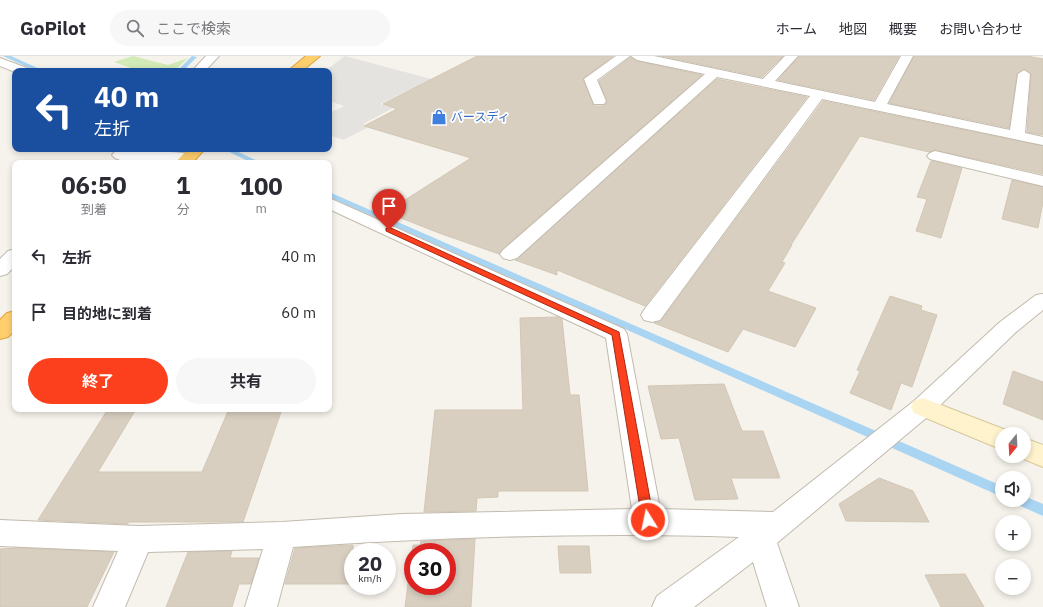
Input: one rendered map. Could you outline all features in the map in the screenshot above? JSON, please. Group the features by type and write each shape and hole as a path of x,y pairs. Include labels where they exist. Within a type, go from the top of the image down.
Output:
{"highway":[{"path":"298,68 314,56"},
{"path":"0,332 12,321"}],"street":[{"path":"201,68 213,56"},
{"path":"599,101 590,79 624,56"},
{"path":"637,56 670,59 716,72 766,83 1043,141"},
{"path":"766,83 792,56"},
{"path":"879,106 907,56"},
{"path":"0,62 15,68"},
{"path":"510,254 716,72"},
{"path":"1017,135 1024,74"},
{"path":"652,315 819,94"},
{"path":"119,156 190,157"},
{"path":"935,156 1043,181"},
{"path":"332,203 616,334 648,520"},
{"path":"0,270 12,258"},
{"path":"668,607 769,531 923,408 1008,327 1043,300"},
{"path":"923,408 995,436"},
{"path":"1031,451 1043,456"},
{"path":"0,533 140,539 282,535 402,527 648,520 769,531"},
{"path":"769,531 783,607"},
{"path":"261,607 282,535"},
{"path":"109,607 140,539"}],"green space":[{"path":"133,56 168,65 188,58 177,68 131,68 114,62"}],"shaded area":[{"path":"345,56 446,83 423,94 409,90 380,104 393,108 363,124 367,128 343,140 332,136 332,112 344,106 332,102 332,68 329,68"}],"building":[{"path":"477,56 613,56 583,79 594,106 604,106 607,102 599,81 631,57 637,61 702,75 502,249 499,254 439,233 386,212 471,158 364,126 397,109 383,104"},
{"path":"661,56 783,56 762,77"},
{"path":"799,56 899,56 874,100 778,80"},
{"path":"914,56 1027,56 1043,59 1043,135 1027,132 1031,74 1025,69 1017,74 1009,128 889,103"},
{"path":"717,79 807,97 645,306 557,270 557,275 515,260"},
{"path":"823,101 1043,146 1043,174 935,150 929,152 860,136 791,245 782,262 785,263 768,291 816,308 795,347 743,329 728,352 654,323 661,321"},
{"path":"931,161 962,168 941,238 916,231 927,199 917,197"},
{"path":"1012,180 1043,187 1043,202 1038,228 1002,219"},
{"path":"890,296 922,306 921,310 937,315 912,387 901,383 891,410 850,393 860,371 857,370"},
{"path":"558,317 562,319 570,395 579,395 588,491 498,491 498,497 477,498 476,511 424,512 435,410 523,410 520,318"},
{"path":"1013,371 1043,382 1043,420 1003,404"},
{"path":"724,384 742,431 763,431 780,478 731,478 738,499 695,500 679,438 661,439 648,386"},
{"path":"106,412 134,412 98,472 202,472 228,412 281,412 243,522 128,522 128,524 38,520"},
{"path":"879,478 913,491 929,522 846,521 839,504"},
{"path":"475,539 471,607 405,607 407,595 456,595 456,543 420,543 421,541"},
{"path":"344,545 344,584 285,584 295,548"},
{"path":"558,546 589,546 591,573 560,573"},
{"path":"19,548 114,552 87,607 0,607 0,549"},
{"path":"232,551 230,558 259,558 251,584 239,584 232,607 166,607 188,552"},
{"path":"965,574 984,607 941,607 925,575"}],"waterway":[{"path":"6,56 34,68"},
{"path":"183,68 194,57"},
{"path":"233,152 251,160"},
{"path":"332,195 995,489"},
{"path":"1031,505 1043,510"}],"place":[{"name":"バースディ","path":"439,117"}],"route":[{"path":"389,230 616,334 648,520"}]}
